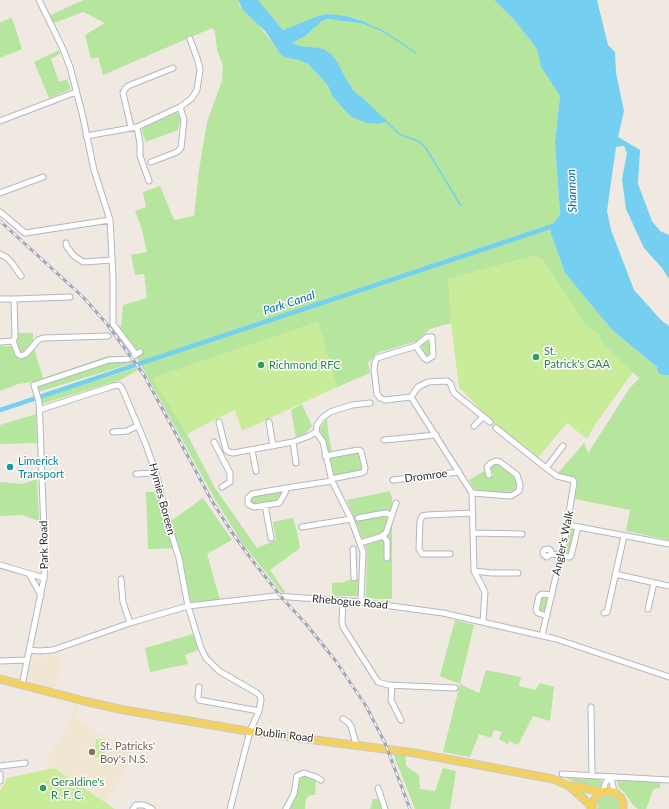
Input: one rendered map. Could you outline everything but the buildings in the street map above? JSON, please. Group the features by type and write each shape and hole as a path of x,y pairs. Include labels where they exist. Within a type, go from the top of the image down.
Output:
{"main road":[{"name":"Dublin Road","path":"0,680 124,710 250,731 423,754 543,776 558,780 569,786"},
{"path":"569,786 576,786 603,792"},
{"path":"569,786 592,808"},
{"path":"592,808 593,800 598,794 608,791 614,792 618,795 623,806 630,809"}],"street":[{"path":"39,0 64,49 82,113 94,170 110,220 114,278 114,324 135,355 140,352"},
{"path":"86,136 134,127 180,108 191,99 197,90 200,70 190,39"},
{"path":"149,181 140,156 140,143 123,93 128,86 173,68"},
{"path":"0,121 76,92"},
{"path":"151,162 177,152 181,148 184,120 180,108"},
{"path":"0,193 43,177"},
{"path":"0,212 25,233 110,220"},
{"path":"66,243 67,247 74,256 83,262 112,260"},
{"path":"0,254 12,263 21,276"},
{"path":"0,299 70,298"},
{"path":"14,299 15,337 13,341 18,354 21,356 26,354 38,340 43,338 108,336"},
{"path":"416,346 427,360 433,356 432,337 427,337 416,346 377,358 374,369 377,394 380,398 385,400 411,397 418,387 428,382 447,381 452,387 454,393 490,422"},
{"path":"0,342 13,341"},
{"name":"Park Road","path":"22,685 41,597 45,560 39,402 34,386 109,360 129,359 135,355"},
{"name":"Hymies Boreen","path":"39,410 119,385 146,445 156,474 168,523 179,558 188,606 201,648 206,658 219,671 257,693 260,700 259,711"},
{"name":"Dromroe","path":"411,397 472,493 474,571 485,592 483,622"},
{"path":"361,602 363,552 351,519 331,480 323,442 316,432 317,425 322,418 330,412 352,405 370,403"},
{"path":"474,426 483,416"},
{"path":"219,422 226,450"},
{"path":"269,422 274,446"},
{"path":"113,432 127,432 137,426"},
{"name":"Angler's Walk","path":"496,428 546,468 558,476 569,478 574,482 568,525 542,635"},
{"path":"226,450 233,453 274,446 293,442 316,432"},
{"path":"384,440 436,435"},
{"path":"214,442 230,473 230,482 222,487"},
{"path":"293,442 296,463"},
{"path":"546,468 563,446"},
{"path":"220,453 226,450"},
{"path":"252,450 256,471"},
{"path":"286,488 286,493 279,503 254,507 248,504 248,498 252,494 331,480 364,472 365,468 361,451 358,450 325,456"},
{"path":"472,493 512,496 519,491 520,485 517,475 500,462 496,461 487,467 489,474"},
{"name":"Dromroe","path":"393,480 459,472"},
{"path":"136,474 156,474"},
{"path":"360,543 383,536 386,533 396,503"},
{"path":"265,505 270,538"},
{"path":"358,518 385,513 392,515"},
{"path":"450,554 422,554 419,549 420,521 422,516 473,513"},
{"path":"302,528 351,519"},
{"path":"568,525 669,544"},
{"path":"551,554 560,557 571,556 578,527"},
{"path":"474,533 522,534"},
{"path":"383,536 387,541 387,558"},
{"path":"604,613 607,612 624,536"},
{"path":"353,549 354,578"},
{"path":"354,563 363,563"},
{"path":"0,565 44,578"},
{"path":"474,571 518,573"},
{"path":"29,574 41,597"},
{"path":"615,574 669,586"},
{"path":"122,579 123,602 130,623"},
{"path":"648,609 654,583"},
{"path":"547,616 538,613 536,610 542,594 552,595"},
{"name":"Rhebogue Road","path":"30,650 53,650 130,623 188,606 275,596 361,602 443,613 542,635 669,677"},
{"path":"343,601 343,627 375,678 381,684 455,688"},
{"path":"0,661 27,660"},
{"path":"392,685 391,700 401,720"},
{"path":"199,687 199,700 259,711 250,731 230,809"},
{"path":"591,707 592,776"},
{"path":"343,718 351,726 356,744"},
{"path":"0,766 25,763"},
{"path":"286,809 294,794 297,776 304,773 321,780"},
{"path":"0,774 0,781"},
{"path":"562,774 669,780"},
{"path":"603,792 605,784 611,777"},
{"path":"611,777 614,792"},
{"path":"378,788 385,809"},
{"path":"133,809 136,805 144,805 152,809"}],"shaded area":[{"path":"49,655 63,656 55,688 32,681 28,676 32,661 35,658"},
{"name":"St. Patricks' Boy's N.S.","path":"74,705 78,705 76,719 85,722 95,732 135,745 131,759 106,803 46,761 70,723"}],"green space":[{"path":"83,0 238,0 240,6 257,23 277,49 287,58 303,61 311,67 328,86 330,93 348,114 366,123 377,124 387,122 354,91 338,63 324,49 300,46 292,43 305,36 322,21 328,19 365,24 357,19 347,16 327,14 283,30 258,0 494,0 516,22 537,49 541,67 560,96 555,142 560,214 551,227 551,234 565,273 612,330 657,367 662,375 669,375 669,540 626,531 630,510 575,499 577,478 558,473 584,443 588,453 629,389 639,378 601,342 599,335 586,326 543,260 533,256 449,279 451,323 430,329 417,341 377,353 368,363 370,373 337,387 318,322 153,378 187,434 215,488 257,548 276,540 273,522 293,518 300,548 270,570 285,592 282,593 243,544 216,501 137,358 138,355 116,325 121,326 123,305 147,298 144,274 135,275 131,255 147,252 141,226 135,211 146,207 143,192 160,186 174,220 194,216 199,170 207,122 222,81 223,66 217,50 215,31 212,28 103,75 98,57 91,59 85,35 105,23 83,12 54,23 49,16"},
{"path":"12,18 22,49 0,58 0,22"},
{"path":"59,50 60,54 51,59 59,82 67,79 71,89 49,98 34,62"},
{"path":"176,113 179,114 180,122 178,130 146,142 142,132 143,128"},
{"name":"St. Patrick's GAA","path":"533,256 543,260 586,325 599,335 601,342 633,372 595,425 587,439 567,423 538,458 492,422 459,387 451,323 448,279"},
{"name":"Richmond RFC","path":"318,322 337,387 242,431 235,410 187,434 152,378"},
{"path":"18,333 33,333 33,341 22,353 20,353 17,347"},
{"path":"425,341 430,343 431,355 427,357 425,357 421,345"},
{"path":"0,346 11,346 19,360 34,348 43,378 108,356 127,356 133,363 38,392 34,382 18,384 0,391"},
{"path":"136,368 138,370 120,380 41,404 40,398"},
{"path":"302,404 312,426 305,434 296,438 291,410"},
{"path":"36,414 37,443 0,444 0,425"},
{"path":"327,419 332,451 329,452 326,441 319,429"},
{"path":"356,452 360,453 362,471 335,476 333,474 329,459 330,457"},
{"path":"494,464 499,464 517,479 519,485 517,490 512,493 475,490 469,480 484,471 490,477 494,475 490,468"},
{"path":"37,479 39,521 22,515 0,516 0,482 23,484"},
{"path":"390,491 392,499 392,599 376,599 366,597 367,550 347,500"},
{"path":"146,492 163,492 172,520 203,498 232,540 207,554 220,600 191,602 179,548 148,549"},
{"path":"280,492 282,494 278,501 253,505 250,503 251,497"},
{"path":"571,529 574,531 569,555 565,554"},
{"path":"359,579 358,596 332,596 332,583"},
{"path":"542,598 548,598 545,610 544,612 541,612"},
{"path":"455,620 474,625 460,684 440,676"},
{"path":"193,634 198,650 185,655 188,664 150,672 145,648"},
{"path":"486,670 521,677 519,686 535,690 540,683 554,687 550,721 533,716 518,745 509,741 508,744 499,739 502,732 494,730 491,738 479,734 470,757 443,752 460,684 479,693"},
{"path":"96,739 106,740 104,758 94,757"},
{"path":"392,751 405,753 406,766 419,775 420,789 435,791 443,768 456,771 450,809 415,809"},
{"name":"Geraldine's R. F. C.","path":"54,768 115,809 0,809 0,790 7,778"},
{"path":"303,775 316,779 315,795 310,795 306,799 305,809 290,809 300,778"},
{"path":"566,778 598,779 602,781 602,785 600,787 584,786"},
{"path":"617,781 659,782 661,787 653,790 646,809 638,809 619,788"},
{"path":"607,795 614,797 617,800 619,809 597,809 600,799"},
{"path":"373,799 378,799 382,809 370,809"}],"water":[{"path":"238,0 258,0 283,30 327,14 347,16 368,23 365,24 328,19 322,21 305,36 292,43 300,46 324,49 332,55 354,91 387,122 377,124 366,123 348,114 332,96 328,86 308,64 281,55 265,31 243,10"},
{"name":"Shannon","path":"494,0 597,0 608,45 615,52 616,73 624,111 618,137 640,150 638,184 652,221 660,231 669,235 669,279 662,268 644,248 626,209 622,179 627,153 624,146 616,147 607,211 611,230 634,290 662,321 669,326 669,375 662,375 658,372 657,367 612,330 565,273 551,234 551,227 560,214 555,142 560,96 541,67 537,49 516,22"}],"waterway":[{"path":"366,24 383,31 416,53"},
{"path":"387,122 399,134 418,141 426,148 461,206"},
{"name":"Park Canal","path":"0,410 556,225"}],"railway":[{"path":"0,221 83,297 107,324 144,375 212,501 231,531 283,599 306,624 335,660 366,706 385,743 410,809"}],"place":[{"name":"St. Patrick's GAA","path":"536,357"},
{"name":"Richmond RFC","path":"261,365"},
{"name":"Limerick Transport","path":"10,467"},
{"name":"St. Patricks' Boy's N.S.","path":"92,752"},
{"name":"Geraldine's R. F. C.","path":"43,788"}]}
